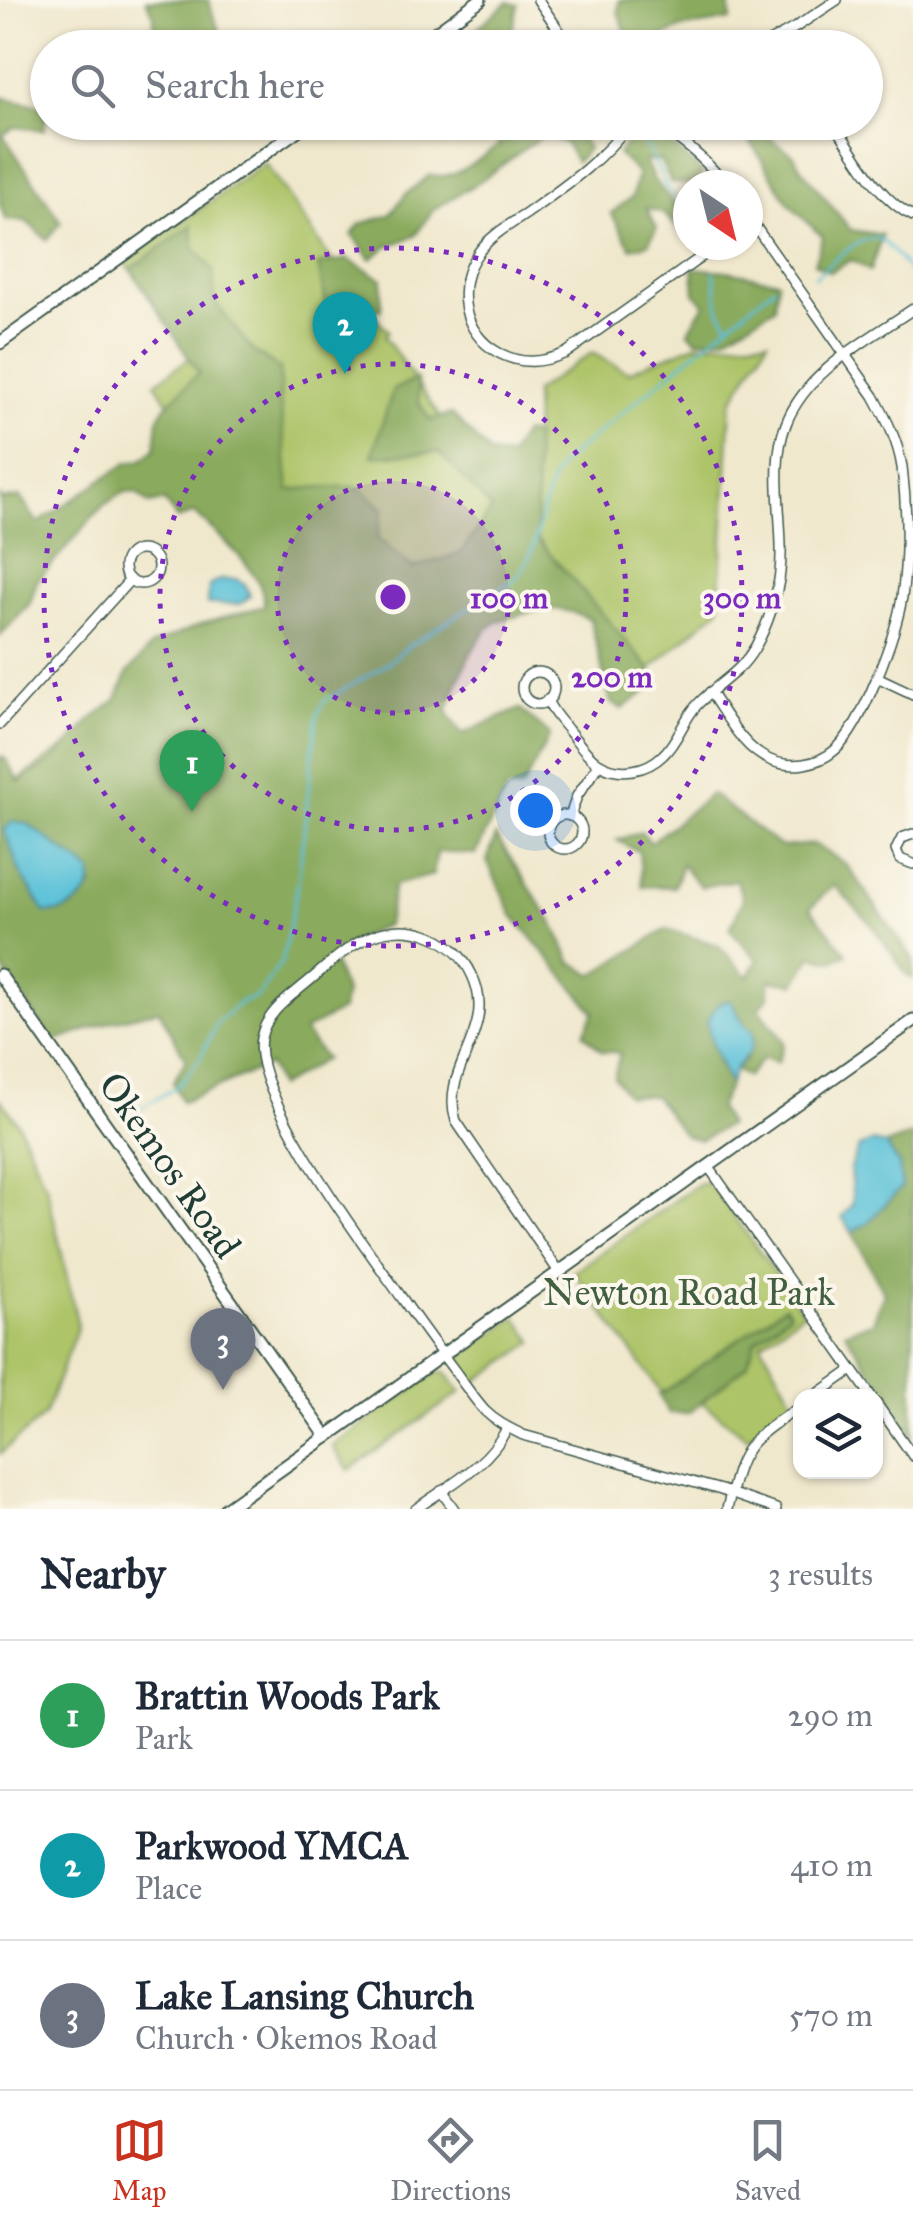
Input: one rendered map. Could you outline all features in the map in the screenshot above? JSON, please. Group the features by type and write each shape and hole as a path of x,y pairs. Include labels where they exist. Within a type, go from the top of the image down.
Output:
{"street":[{"path":"439,30 480,0"},
{"path":"538,0 559,30"},
{"path":"797,30 837,0"},
{"path":"0,343 284,140"},
{"path":"617,140 590,167 496,236 476,256 466,278 464,301 477,334 492,350 512,359 553,359 697,260"},
{"path":"679,140 712,170"},
{"path":"846,140 886,196 913,216"},
{"path":"710,692 745,741 770,761 805,764 838,748 878,677 898,617 909,538 895,438 874,396 763,240"},
{"path":"547,700 599,764 613,769 642,769 672,745 692,710 739,669 763,632 778,588 782,544 778,462 786,424 822,372 913,309"},
{"path":"0,724 130,580"},
{"path":"878,677 913,694"},
{"path":"570,816 577,796 599,764"},
{"path":"913,834 898,841 896,850 900,859 913,864"},
{"path":"559,1272 456,1121 452,1091 477,1029 479,1002 468,967 449,946 432,936 404,930 366,938 277,1008 265,1025 260,1042 271,1088 306,1156 343,1214 483,1409 507,1428 540,1440 776,1509"},
{"name":"Okemos Road","path":"0,975 327,1437"},
{"path":"226,1509 913,1021"},
{"path":"708,1166 866,1389"},
{"path":"825,1389 852,1370"},
{"path":"728,1509 740,1462 754,1441 793,1412"},
{"path":"883,1413 913,1456"},
{"path":"416,1509 484,1460 507,1428"},
{"path":"441,1491 454,1509"}],"green space":[{"path":"146,0 209,0 219,30 153,30 154,16"},
{"path":"619,0 729,0 731,20 678,30 625,30 618,12"},
{"path":"508,2 518,5 512,30 475,30"},
{"path":"0,97 30,103 30,129 15,127 3,135 61,222 47,240 26,221 5,220 0,204"},
{"path":"497,140 537,140 433,210 415,236 388,246 371,259 352,235 360,224 390,215 405,195 430,175 458,172 500,144"},
{"path":"558,140 582,140 588,148 576,162 565,143"},
{"path":"628,140 667,140 700,170 673,170 671,183 660,160 645,161 654,180 673,202 673,223 663,213 646,208 657,228 648,244 631,248 611,213 632,197 638,174 618,154"},
{"path":"747,140 772,140 794,155 851,230 882,235 870,271 852,260 830,272 814,263 823,237 789,204"},
{"path":"265,163 357,297 388,331 385,337 534,554 0,965 0,793 294,584 155,383 191,357 125,262"},
{"path":"192,225 193,246 213,270 214,301 253,351 280,369 289,490 359,487 383,509 377,538 413,568 461,553 492,509 439,452 372,456 393,390 417,379 419,403 430,420 452,414 490,454 509,457 523,433 535,435 537,539 658,683 622,709 611,703 590,619 571,612 540,610 499,621 488,629 466,662 447,712 462,734 520,709 550,735 522,788 506,790 476,854 437,852 433,875 394,885 387,925 357,938 331,958 345,992 342,1010 304,1031 325,1059 278,1087 269,1065 182,1102 173,1082 186,1060 159,1010 112,1021 54,1042 0,965 0,756 19,782 55,759 92,719 117,699 127,674 152,645 202,624 264,606 258,581 249,568 195,513 177,519 164,501 149,504 137,493 125,492 104,505 37,581 30,603 0,636 0,497 20,497 38,523 127,463 142,460 155,449 158,419 166,406 199,373 131,269","holes":["20,872 93,885 73,906 45,912"]},
{"path":"347,259 382,279 381,310 327,308 318,265"},
{"path":"693,268 778,281 775,307 725,337 697,340 688,331 705,304 695,294"},
{"path":"768,340 731,403 719,609 650,669 537,539 534,392 592,353 628,372 696,344"},
{"path":"711,794 781,847 814,844 846,864 913,959 913,979 871,924 834,885 810,908 847,954 832,961 812,956 795,984 769,980 769,997 759,1008 784,1042 777,1063 763,1058 747,1077 734,1070 747,1058 744,1024 730,1001 717,1060 729,1085 718,1108 728,1125 700,1140 685,1136 654,1096 627,1095 614,1077 620,1053 602,1051 584,1034 594,1012 512,914 487,861 496,836 556,928 571,961 593,975 667,929 718,945 748,977 758,960 730,929 743,899 736,880 701,887 682,865 674,887 642,886 639,852 617,840 642,832 650,843"},
{"path":"0,1099 18,1123 47,1188 78,1326 44,1416 0,1454"},
{"path":"913,1135 913,1436 845,1332 873,1322 884,1293 852,1232 867,1223 902,1187 899,1165 886,1145"},
{"name":"Newton Road Park","path":"706,1182 716,1191 803,1312 761,1343 793,1404 748,1438 691,1394 672,1407 574,1272"},
{"path":"785,1306 790,1313 756,1340 747,1365 688,1413 669,1413 658,1394"},
{"path":"516,1317 534,1342 471,1385 457,1363 460,1356"},
{"path":"445,1372 461,1392 349,1470 332,1446 436,1373"}],"water":[{"path":"236,579 245,584 250,596 240,604 208,604 209,586 219,580"},
{"path":"13,821 28,824 92,872 89,890 78,903 63,911 45,913 20,872 4,830"},
{"path":"730,1000 753,1033 753,1040 729,1085 707,1021 718,1004"},
{"path":"872,1142 886,1145 899,1165 902,1187 867,1223 852,1232 842,1217 853,1203 850,1168 859,1147"}],"waterway":[{"path":"644,140 673,195"},
{"path":"815,277 846,251 872,238 888,245 913,277"},
{"path":"714,272 719,309 728,323"},
{"path":"133,1113 178,1086 199,1060 217,1023 240,1003 258,996 282,961 298,883 317,715 324,701 515,579 531,553 548,491 562,463 774,287"}],"place":[{"name":"Parkwood YMCA","path":"345,374"},
{"name":"Brattin Woods Park","path":"192,812"},
{"name":"Lake Lansing Church","path":"223,1390"}]}
